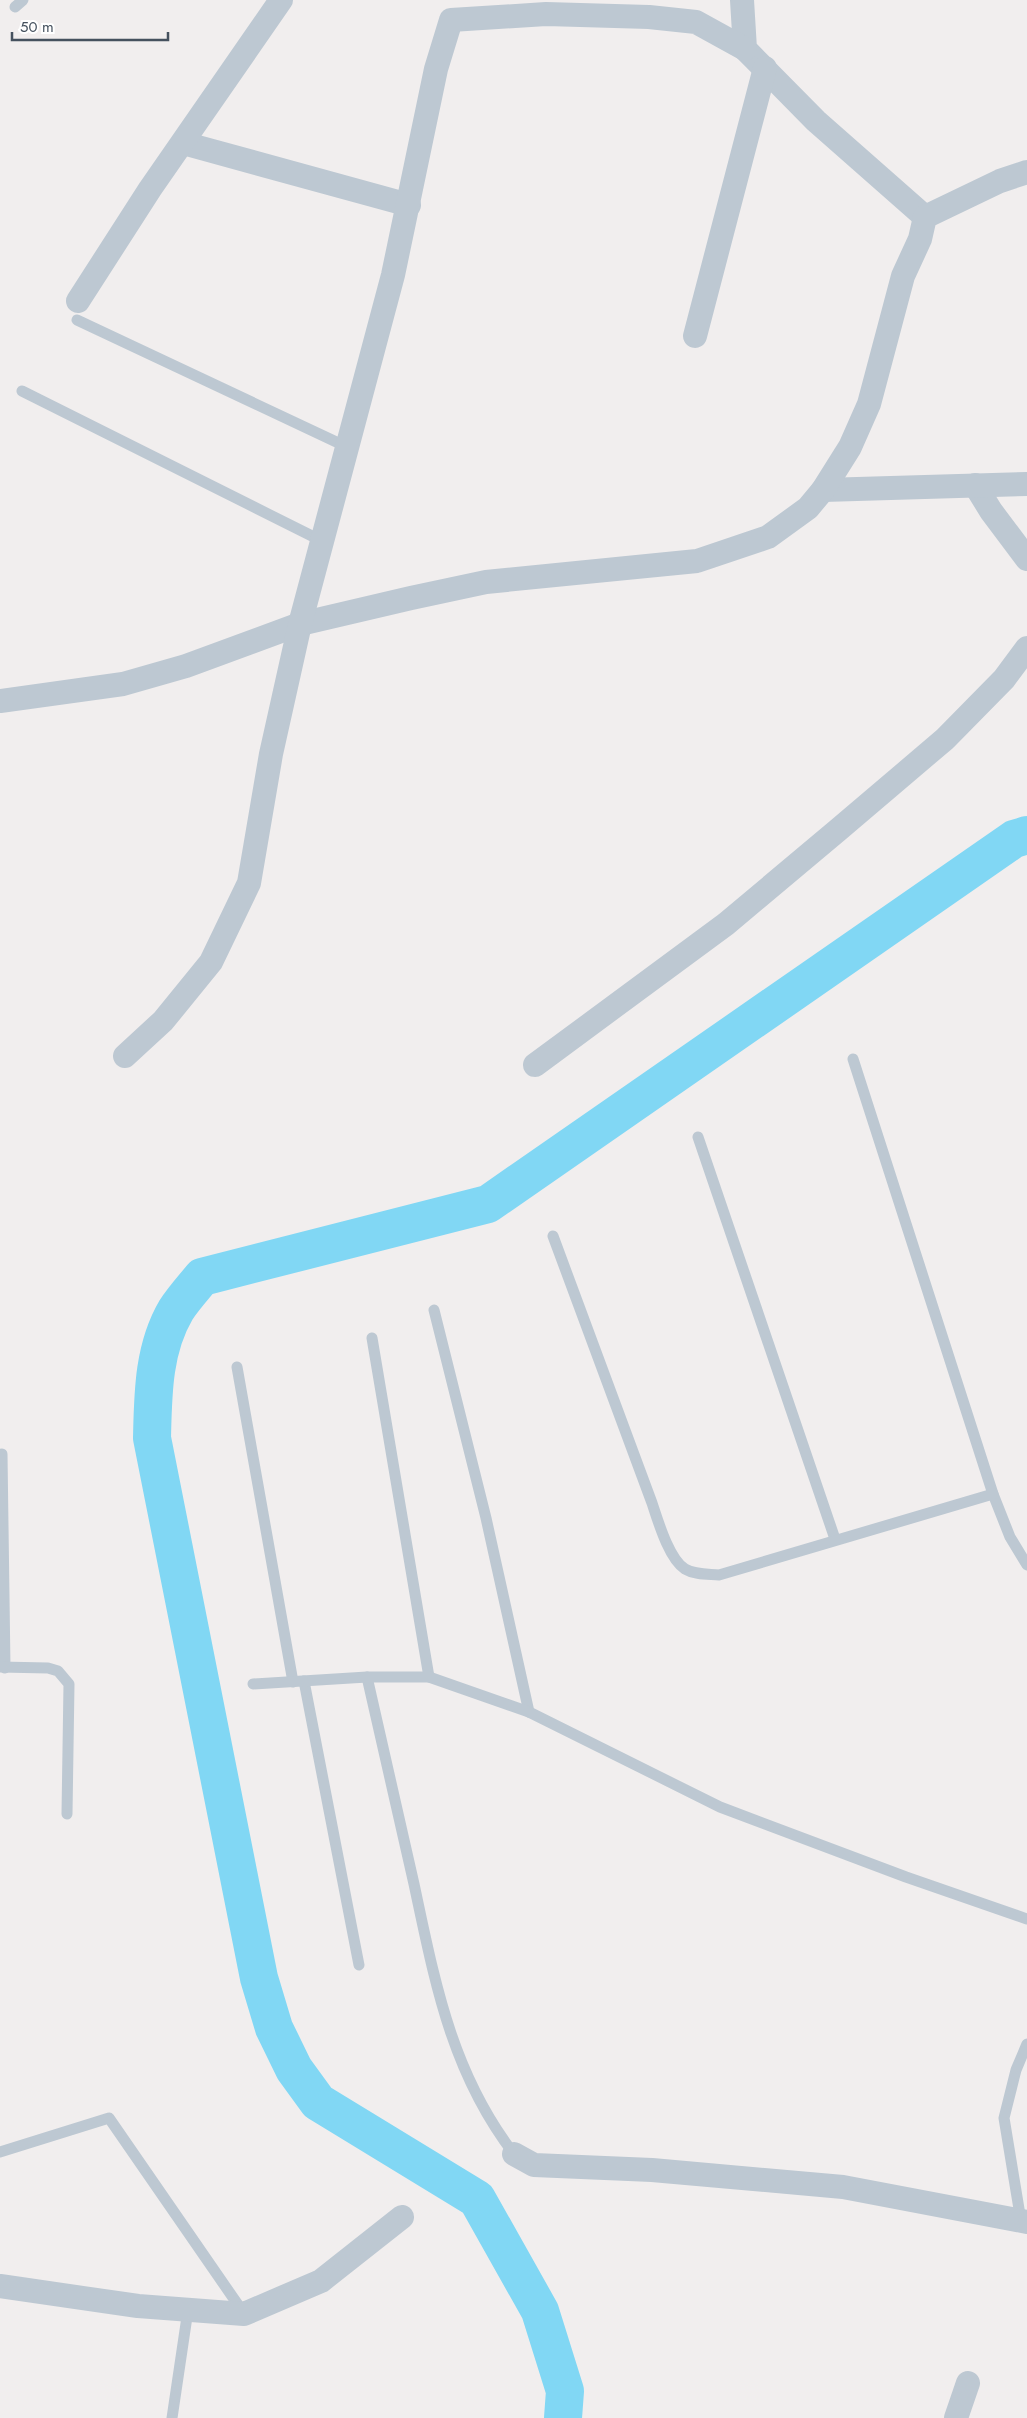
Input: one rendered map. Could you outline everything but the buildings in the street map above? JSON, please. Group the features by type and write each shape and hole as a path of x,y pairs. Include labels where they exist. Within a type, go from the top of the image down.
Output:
{"street":[{"path":"77,310 183,143 281,0"},
{"path":"742,0 746,49"},
{"path":"125,1056 163,1021 211,962 249,883 271,754 300,624 392,276 436,69 457,10 649,17 696,22 746,49 816,121 925,217"},
{"path":"695,336 765,68"},
{"path":"183,143 408,205"},
{"path":"925,217 1000,181 1027,172"},
{"path":"0,701 123,684 186,666 300,624 486,582 697,561 768,537 808,508 823,490 850,446 869,404 903,276 920,239 925,217"},
{"path":"823,490 1027,484"},
{"path":"975,485 991,511 1027,560"},
{"path":"535,1065 726,924 838,830 945,739 1004,679 1027,648"},
{"path":"514,2154 534,2165 652,2170 843,2188 1024,2222"},
{"path":"0,2286 138,2306 244,2314 320,2281 402,2217"},
{"path":"956,2418 968,2383"}],"lane":[{"path":"77,310 347,446"},
{"path":"22,391 322,540"},
{"path":"853,1059 993,1494 1010,1537 1027,1565"},
{"path":"698,1137 835,1540"},
{"path":"553,1236 669,1546 684,1568 697,1574 719,1575 993,1494"},
{"path":"434,1310 486,1518 528,1712"},
{"path":"372,1338 429,1677"},
{"path":"237,1367 298,1682 359,1965"},
{"path":"2,1454 2,1668 48,1668 58,1671 69,1684 67,1814"},
{"path":"253,1684 429,1677 528,1712 720,1807 906,1877 1027,1919"},
{"path":"368,1678 438,1995 466,2074 497,2132 514,2154"},
{"path":"1024,2222 1004,2118 1016,2070 1027,2044"},
{"path":"0,2152 109,2118 244,2314"},
{"path":"172,2418 188,2310"}],"waterway":[{"path":"563,2418 565,2391 540,2311 477,2199 318,2102 294,2069 274,2028 259,1978 152,1438 154,1389 163,1340 176,1310 202,1277 488,1204 1014,839 1027,835"}]}
